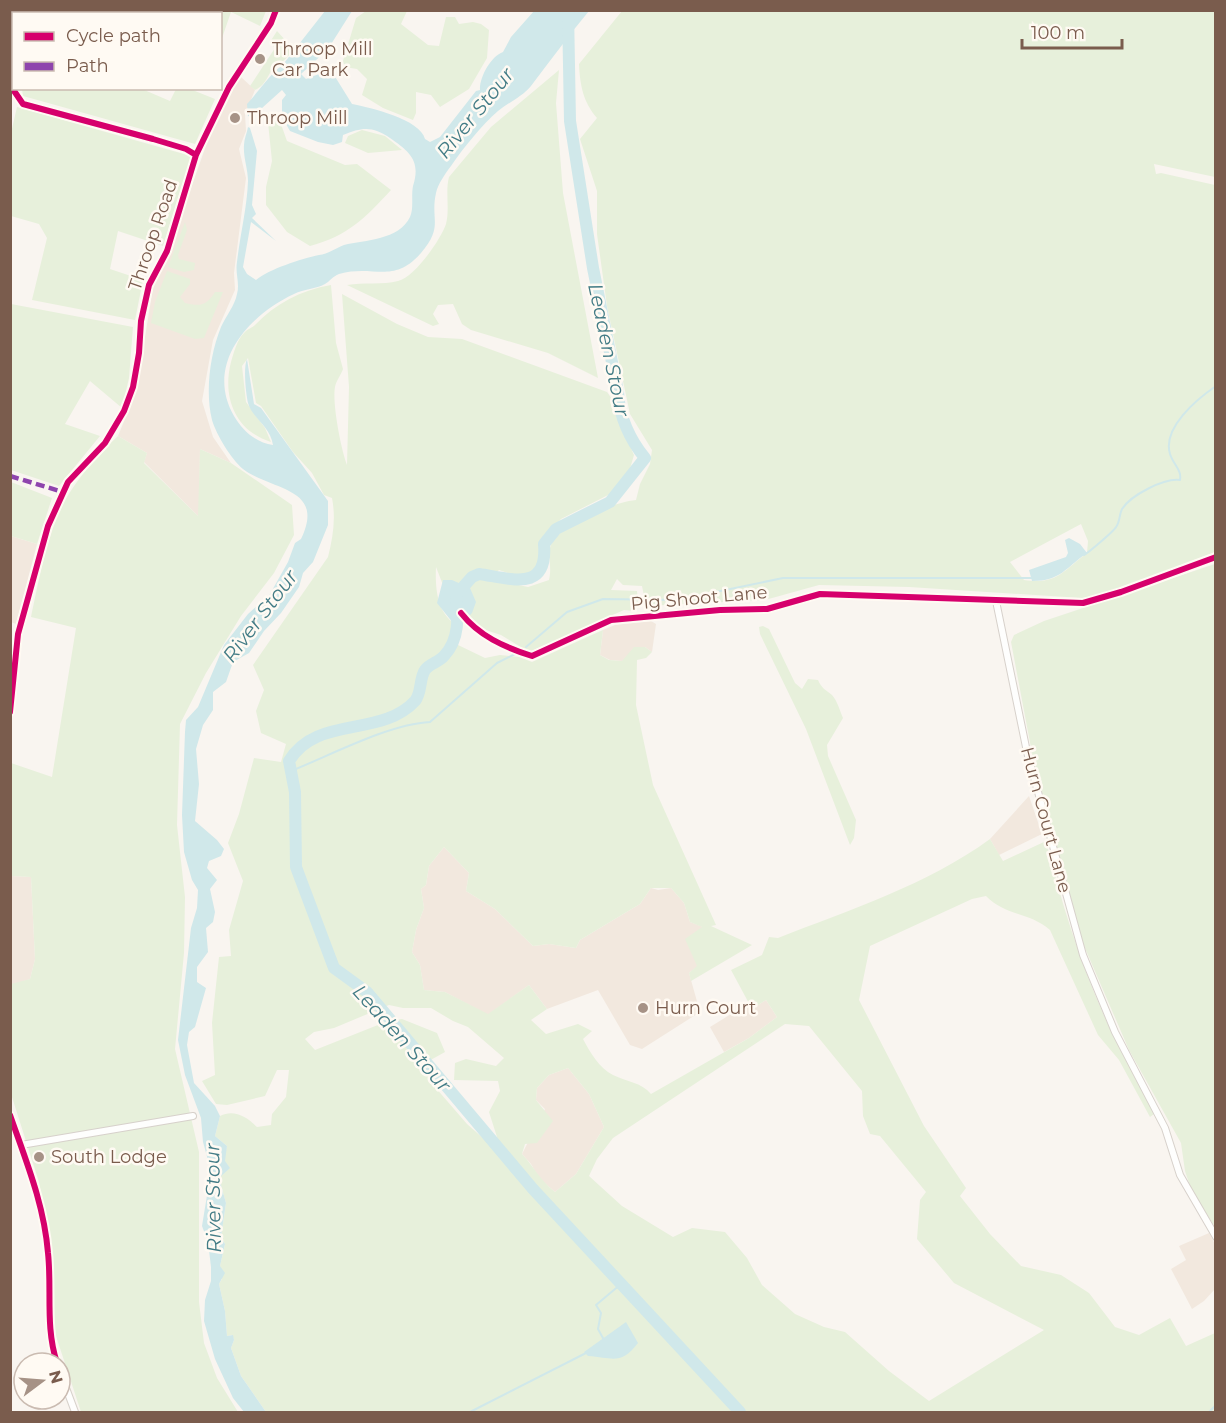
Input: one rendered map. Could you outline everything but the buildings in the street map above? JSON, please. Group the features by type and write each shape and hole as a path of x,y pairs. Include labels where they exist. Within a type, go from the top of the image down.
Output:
{"street":[{"name":"Throop Road","path":"11,710 18,634 48,526 68,482 105,443 124,411 133,387 141,321 149,285 167,251 196,155 229,87 271,23 276,10"},
{"path":"996,602 1083,603 1121,592 1215,557"},
{"name":"Pig Shoot Lane","path":"461,613 470,625 502,646 532,656 611,620 720,610 767,609 820,594 996,602"},
{"name":"Hurn Court Lane","path":"996,602 1027,752 1083,955 1114,1032 1165,1128 1180,1175 1215,1237"},
{"path":"10,1115 44,1214 49,1254 50,1341 53,1351"},
{"path":"21,1145 193,1116"}],"shaded area":[{"path":"241,77 255,90 245,114 246,131 239,149 246,178 234,273 235,290 213,340 202,401 213,437 231,463 200,449 199,517 144,462 147,453 118,436 136,392 153,288 165,262 215,120 235,80"},
{"path":"11,536 37,544 16,624 11,622"},
{"path":"651,621 656,624 652,652 645,647 622,661 610,660 600,655 603,630 615,625"},
{"path":"1029,796 1042,834 999,855 990,839"},
{"path":"444,847 469,873 466,891 495,909 533,946 549,944 576,948 580,940 640,904 651,888 658,890 671,888 684,903 690,922 703,927 698,966 689,973 700,1012 642,1049 630,1045 598,990 547,1009 529,985 488,1015 445,992 424,990 420,965 412,952 416,930 424,908 421,889 426,885 429,866"},
{"path":"11,876 31,877 35,959 30,979 13,985 11,984"},
{"path":"766,1000 777,1017 749,1038 724,1052 710,1027 749,1003 752,1009"},
{"path":"568,1068 589,1094 604,1127 576,1174 555,1192 539,1178 522,1154 545,1109 536,1100 537,1088 549,1075"},
{"path":"1209,1233 1215,1244 1215,1289 1204,1301 1192,1309 1171,1269 1186,1260 1179,1246"}],"green space":[{"path":"11,10 266,10 260,26 231,12 222,38 222,12 12,12 12,75 10,74"},
{"path":"366,11 407,11 401,24 428,45 439,46 446,17 455,17 459,24 473,22 481,24 489,30 487,58 469,89 440,107 431,95 416,92 416,113 413,120 383,108 362,95 367,79 357,69 345,67 343,61 356,18"},
{"path":"622,11 1215,11 1215,177 1154,164 1156,174 1161,173 1215,185 1215,552 1105,594 1082,598 909,587 819,585 765,600 646,606 642,586 623,585 617,579 611,590 637,591 638,601 635,611 624,610 529,652 501,635 470,625 443,585 436,567 437,593 442,609 446,616 459,626 456,644 485,658 500,655 519,657 532,662 603,630 600,655 609,660 622,661 634,647 645,647 652,652 646,658 637,660 636,705 653,785 716,925 711,926 752,945 691,981 689,973 697,966 685,939 702,927 690,922 684,903 671,888 651,888 640,904 580,940 576,948 549,944 533,946 495,909 466,891 469,873 444,847 429,866 426,885 421,889 424,908 416,930 412,952 420,965 424,990 445,992 488,1014 529,985 547,1009 531,1020 546,1034 578,1024 592,1031 583,1039 599,1064 613,1075 638,1085 651,1094 749,1038 777,1017 766,1000 752,1009 731,970 762,955 769,937 778,938 887,895 940,870 990,839 1003,861 1046,841 1066,914 1092,986 1112,1033 1154,1114 1150,1117 1119,1060 1098,1035 1050,930 1034,920 1001,907 986,896 972,899 870,946 859,1000 924,1126 966,1188 960,1196 990,1234 1021,1266 1061,1275 1089,1293 1115,1327 1139,1335 1170,1318 1186,1346 1215,1333 1215,1412 266,1412 241,1376 231,1348 234,1340 232,1335 227,1336 225,1311 219,1284 222,1279 220,1266 225,1244 221,1237 226,1203 219,1178 227,1146 215,1136 220,1116 230,1113 240,1115 257,1127 271,1125 272,1114 286,1097 289,1070 277,1070 265,1096 227,1105 216,1104 202,1081 215,1075 212,1023 219,957 231,956 229,930 243,881 228,843 239,814 254,758 281,762 286,744 261,733 256,711 264,690 253,665 328,557 333,535 334,513 332,498 324,495 312,473 293,452 261,406 256,403 248,358 242,366 246,402 265,428 271,442 248,430 240,421 230,400 228,388 231,362 236,346 245,332 271,311 299,294 331,285 336,343 343,369 336,382 334,394 340,438 347,465 349,387 342,294 397,324 428,337 462,339 607,392 618,413 634,455 629,472 610,494 561,519 540,543 541,560 534,573 520,577 499,570 490,579 528,587 549,580 550,548 554,539 562,531 587,516 614,505 636,500 640,484 650,464 652,450 630,414 607,306 597,234 597,191 580,139 597,118 588,106 583,93 579,64","holes":["1081,524 1088,541 1087,553 1065,571 1052,578 1024,580 1010,562","389,1005 403,1008 431,1008 468,1027 504,1058 496,1066 466,1059 455,1063 454,1080 498,1081 500,1091 489,1112 497,1137 492,1146 467,1124 435,1087 427,1062 445,1052 437,1033 402,1019 388,1021 315,1050 305,1039 314,1032 334,1028","785,1024 809,1026 862,1091 863,1116 870,1134 880,1136 926,1192 920,1200 917,1239 954,1283 1044,1330 929,1401 889,1371 845,1332 824,1327 795,1314 762,1285 747,1258 725,1232 692,1228 673,1237 622,1206 589,1176 597,1159 613,1138","568,1068 589,1094 604,1127 576,1174 555,1192 522,1154 525,1144 537,1143 553,1121 536,1100 537,1088 549,1075"]},
{"path":"277,31 287,42 297,46 255,90 250,86 275,48 270,42"},
{"path":"559,70 556,103 563,193 598,378 548,353 471,330 462,324 453,304 438,305 433,314 439,324 433,326 347,285 398,281 412,273 433,248 446,224 449,177 491,127"},
{"path":"22,90 144,90 170,101 176,90 192,90 215,99 195,144 23,96"},
{"path":"17,107 191,156 163,246 118,231 110,269 143,280 135,320 32,300 47,238 39,224 11,216 11,133"},
{"path":"267,113 277,113 287,141 345,165 357,164 391,190 355,225 323,242 310,246 287,232 266,205 266,187 272,161"},
{"path":"362,130 385,136 402,150 368,153 345,143 348,136"},
{"path":"185,222 187,230 178,255 179,259 195,263 194,270 184,272 168,267"},
{"path":"167,271 190,279 190,284 180,297 185,303 203,304 215,292 223,292 204,338 195,339 151,323 155,302"},
{"path":"11,304 133,327 129,378 122,408 90,381 65,424 100,436 59,486 11,470"},
{"path":"118,436 147,453 144,463 198,516 200,449 231,463 292,505 294,535 274,573 241,616 206,673 180,724 177,825 185,897 184,953 175,1049 199,1152 199,1302 204,1343 217,1378 238,1412 81,1412 72,1385 72,1351 61,1351 53,1327 53,1265 39,1182 11,1094 11,984 30,979 35,959 31,877 11,876 11,763 52,777 76,628 31,617 54,524 67,497 97,457"},
{"path":"11,482 52,498 37,544 11,536"},
{"path":"1215,564 1215,1227 1191,1189 1185,1171 1181,1143 1129,1050 1078,932 1032,753 1011,642 1014,635 1044,621"},
{"path":"759,627 769,629 795,683 802,689 808,679 818,680 822,687 834,697 843,718 827,745 828,756 856,820 854,838 850,845 806,729 760,634"}],"water":[{"name":"River Stour","path":"325,11 352,11 328,49 301,74 306,79 327,71 334,75 352,104 405,120 430,142 440,137 476,91 480,90 481,80 490,63 503,52 511,37 534,11 589,11 531,86 486,123 446,172 436,193 432,236 411,263 392,271 339,274 321,286 298,292 277,303 247,328 236,343 228,360 224,378 226,397 237,421 255,439 273,445 271,438 248,403 245,375 247,359 254,404 261,408 328,501 328,525 313,562 303,573 299,587 281,613 264,631 249,653 233,662 226,682 213,692 213,710 203,725 196,749 199,784 195,821 224,849 221,856 209,861 207,868 217,880 210,889 215,912 213,922 206,928 208,952 197,967 197,982 206,988 195,1027 189,1032 187,1045 194,1083 215,1106 220,1116 215,1136 227,1146 225,1161 230,1168 219,1178 226,1203 221,1237 225,1244 220,1266 225,1273 219,1284 225,1311 227,1336 233,1335 231,1348 241,1376 266,1412 244,1412 233,1398 215,1359 204,1321 211,1267 208,1242 202,1226 211,1171 203,1142 201,1118 185,1075 178,1040 191,928 197,908 198,890 192,880 184,852 182,815 185,732 186,720 198,707 224,645 248,614 270,594 288,562 295,543 301,539 307,522 307,509 292,493 243,469 229,453 212,420 209,397 211,361 221,327 238,290 237,266 248,181 244,140 248,127 257,151 252,205 256,214 252,218 276,241 251,222 243,267 247,274 256,280 269,272 303,259 344,245 381,238 398,230 410,217 416,170 408,153 378,131 356,130 343,135 342,142 333,145 290,131 282,117 282,100 286,95 282,90 252,117 248,116 247,104 281,67"},
{"path":"1069,538 1080,544 1087,553 1062,573 1050,579 1032,581 1029,570 1066,557 1068,553 1065,540"},
{"path":"443,580 452,580 470,588 476,602 472,613 459,626 453,623 437,603"},
{"path":"626,1322 638,1343 627,1355 611,1359 588,1356 584,1352"}],"waterway":[{"name":"Leaden Stour","path":"568,10 570,121 593,268 623,419 630,436 645,458 610,502 556,529 544,544 544,559 540,570 534,576 516,579 479,574 472,577 456,595 457,619 453,642 442,658 425,670 415,701 401,712 385,720 315,737 301,747 289,761 295,792 296,867 334,968 367,992 533,1189 740,1412"},
{"path":"1084,555 1114,529 1122,509 1133,498 1157,485 1180,480 1180,473 1170,454 1171,434 1191,406 1216,386"},
{"path":"526,647 567,612 603,599 677,600 783,578 1032,578"},
{"path":"291,771 379,734 430,722 497,663 515,654"},
{"path":"604,1340 598,1329 601,1313 596,1305 621,1284"},
{"path":"470,1412 588,1352"},
{"path":"1209,1412 1216,1405"}],"marked path":[{"path":"10,476 63,492"}],"cycle path":[{"path":"10,712 18,634 48,526 68,482 105,443 124,411 133,387 139,353 141,321 149,285 167,251 196,155 229,87 271,23 276,10"},
{"path":"13,90 23,104 153,139 186,149 196,155"},
{"path":"461,613 493,640 532,656 611,620 720,610 767,609 820,594 1083,603 1121,592 1216,557"},
{"path":"10,1115 34,1183 43,1217 49,1267 54,1351"}],"place":[{"name":"Throop Mill Car Park","path":"260,59"},
{"name":"Throop Mill","path":"235,118"},
{"name":"Hurn Court","path":"643,1008"},
{"name":"South Lodge","path":"39,1157"}]}
